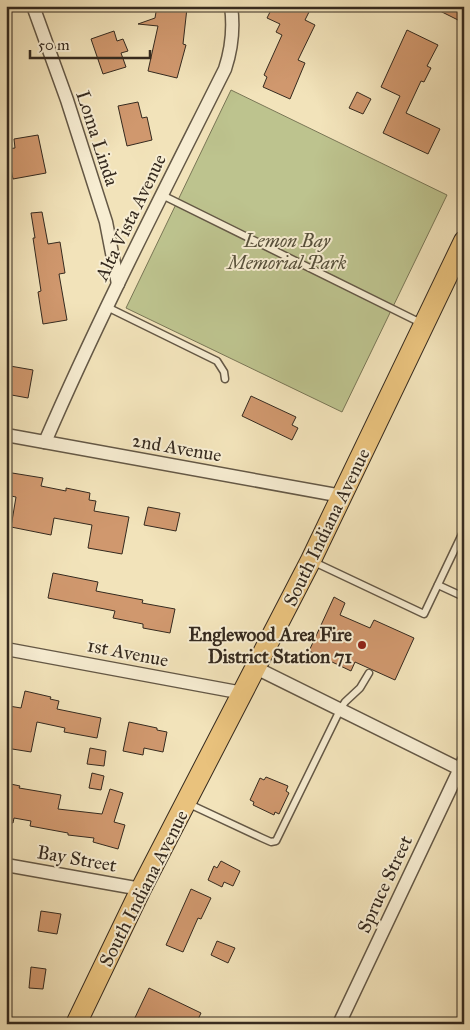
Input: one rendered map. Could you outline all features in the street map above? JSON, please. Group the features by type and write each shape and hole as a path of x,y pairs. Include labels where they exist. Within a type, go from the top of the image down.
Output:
{"main road":[{"name":"South Indiana Avenue","path":"76,1024 141,889 311,560 464,241"}],"street":[{"name":"Loma Linda","path":"33,6 67,100 106,222 118,284"},
{"name":"Alta Vista Avenue","path":"46,442 118,284 225,69 232,45 231,6"},
{"name":"2nd Avenue","path":"6,435 342,496"},
{"name":"1st Avenue","path":"6,649 243,693"},
{"path":"256,668 462,767"},
{"name":"Spruce Street","path":"339,1024 462,767"},
{"name":"Bay Street","path":"6,865 141,889"}],"lane":[{"path":"162,195 424,324"},
{"path":"107,307 217,361 224,372 225,379"},
{"path":"311,560 424,614 462,540 464,530"},
{"path":"438,585 464,597"},
{"path":"186,803 271,842 276,841 340,710 345,702 360,688 369,673"}],"green space":[{"name":"Lemon Bay Memorial Park","path":"231,90 447,195 342,412 126,308"}],"building":[{"path":"157,6 185,6 184,8 187,8 183,44 186,45 177,78 148,71 158,26 138,24 155,18"},
{"path":"273,6 312,6 305,20 315,25 298,60 305,63 290,99 263,87 267,77 264,75 282,35 276,32 280,24 267,18"},
{"path":"430,6 464,6 464,23"},
{"path":"407,30 438,45 427,66 431,68 424,82 421,81 406,113 440,129 428,154 383,133 400,96 381,87"},
{"path":"114,31 117,41 123,39 128,51 121,53 126,67 103,74 91,39"},
{"path":"357,92 371,99 363,114 349,108"},
{"path":"138,102 142,118 147,117 152,140 127,146 118,106"},
{"path":"38,135 46,173 13,179 7,149 15,148 14,139"},
{"path":"42,212 48,244 60,242 65,273 59,274 67,320 43,324 38,292 41,291 31,213"},
{"path":"10,366 33,370 28,398 6,394 6,381"},
{"path":"251,396 296,417 292,425 298,428 292,440 242,416"},
{"path":"6,472 43,478 41,486 66,491 66,488 90,493 89,500 96,501 94,511 129,517 122,554 88,548 92,525 54,518 51,535 11,527 16,497 6,495"},
{"path":"148,507 180,513 176,531 144,525"},
{"path":"53,573 98,582 96,591 143,600 142,603 175,609 170,633 143,628 143,624 113,618 115,611 48,598"},
{"name":"Englewood Area Fire District Station 71","path":"334,597 345,603 340,615 370,628 374,620 414,638 395,680 355,662 351,671 309,651"},
{"path":"25,691 51,697 50,699 59,701 57,709 101,718 97,738 64,732 65,728 37,722 31,752 6,748 6,719 9,706 21,708"},
{"path":"129,722 167,732 163,752 144,748 143,755 123,751"},
{"path":"90,748 106,751 104,766 87,764"},
{"path":"92,773 104,776 101,790 89,788"},
{"path":"266,777 288,786 286,791 289,793 279,814 275,812 274,815 253,805 254,802 250,800 260,778 264,780"},
{"path":"6,783 20,786 19,788 61,795 58,809 102,814 110,789 123,793 114,822 125,825 118,849 93,842 94,838 68,835 68,833 30,826 31,821 14,818 13,823 6,822"},
{"path":"221,861 240,871 233,886 224,882 222,887 208,880 214,866 217,868"},
{"path":"191,889 211,898 201,919 198,918 183,952 166,945"},
{"path":"41,911 61,914 57,934 38,931"},
{"path":"217,941 235,948 228,963 211,955"},
{"path":"31,967 46,969 43,989 29,988"},
{"path":"149,988 201,1013 196,1024 132,1024"}],"place":[{"name":"Englewood Area Fire District Station 71","path":"362,645"}]}
